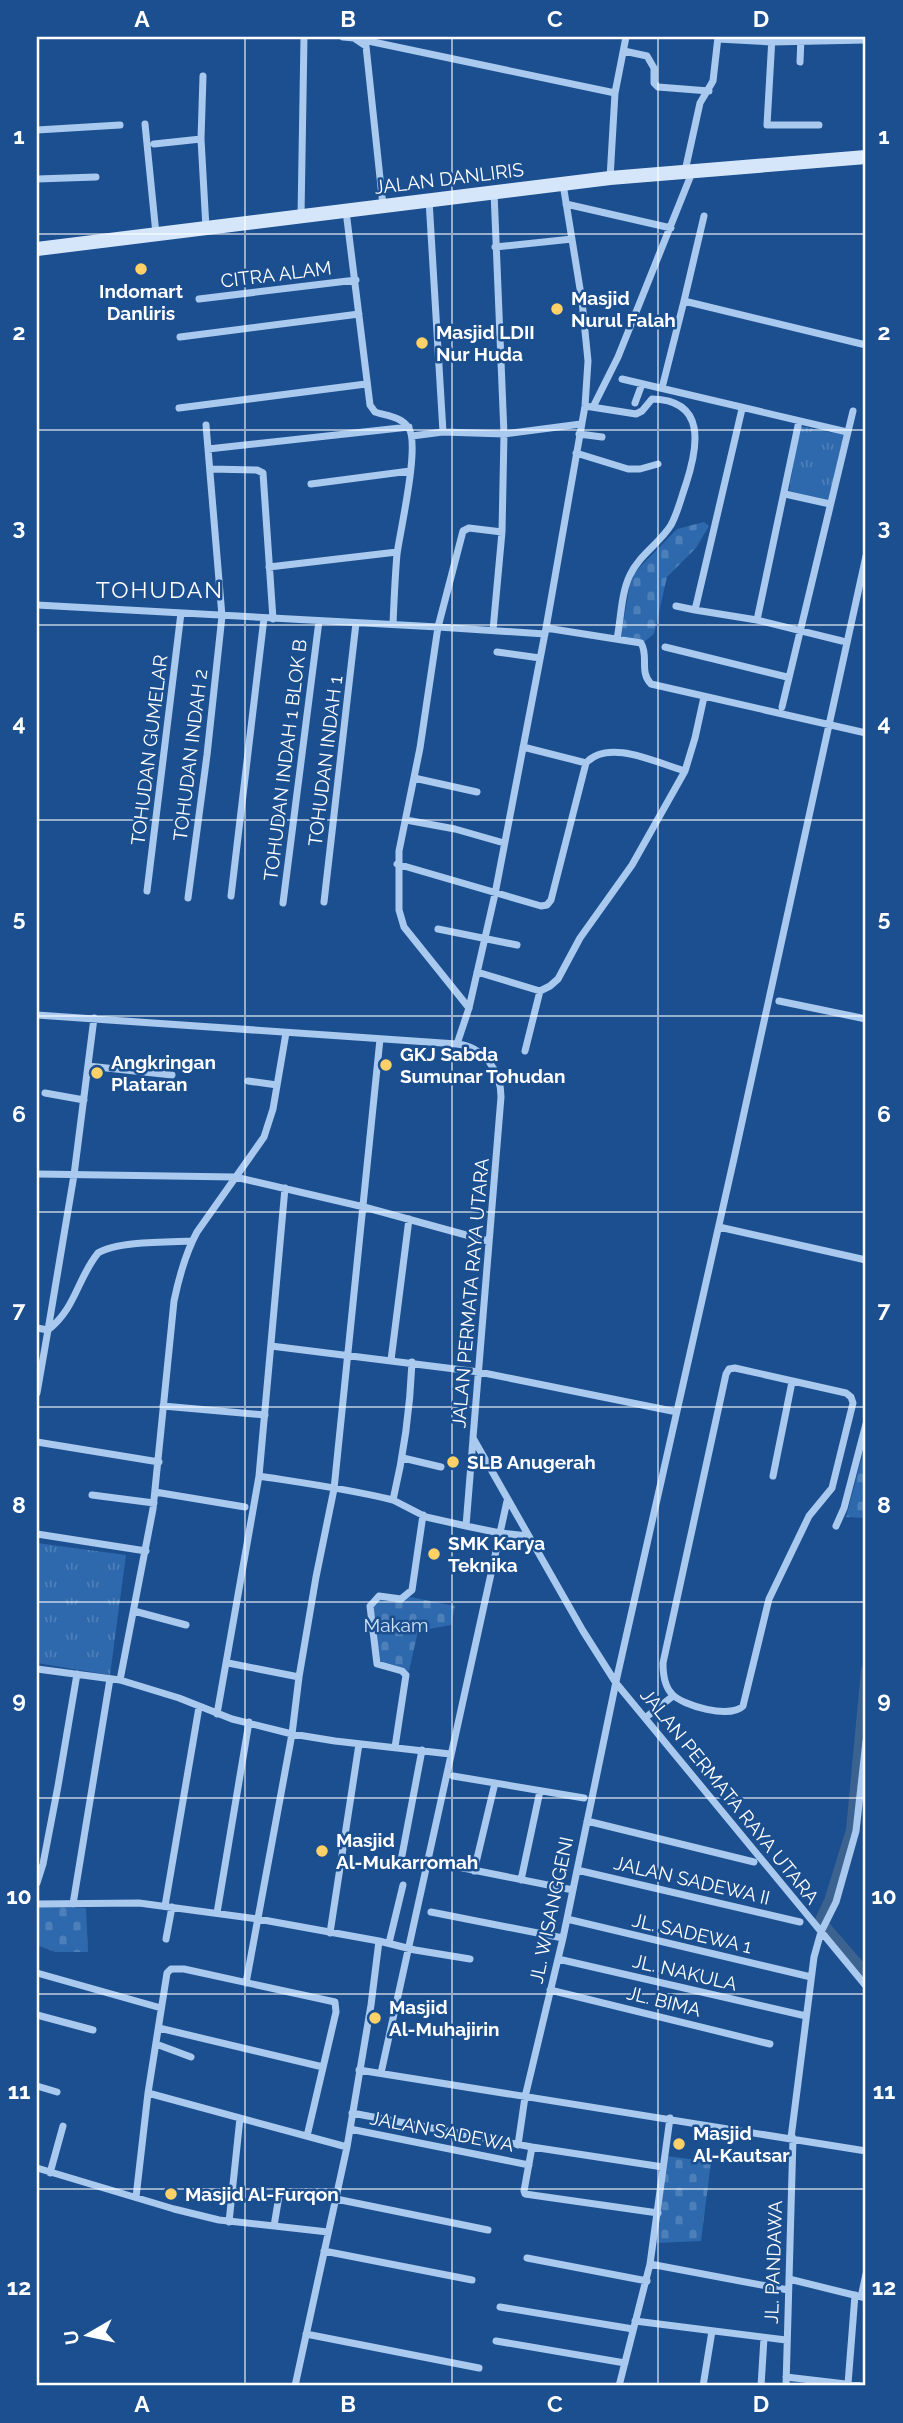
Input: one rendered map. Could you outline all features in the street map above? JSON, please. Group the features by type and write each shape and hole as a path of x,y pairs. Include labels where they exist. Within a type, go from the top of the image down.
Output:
{"street":[{"path":"301,216 304,37"},
{"path":"342,37 615,93"},
{"path":"610,178 615,93 626,37"},
{"path":"354,38 366,46 383,206"},
{"path":"457,1044 468,1010 495,894 546,631 581,424 618,356 671,228 689,170 699,103 713,81 718,38 866,40"},
{"path":"772,39 767,125 819,125"},
{"path":"800,62 801,39"},
{"path":"624,51 647,56 654,68 654,83 658,87 709,91"},
{"path":"203,76 201,139 206,228"},
{"path":"145,124 156,234"},
{"path":"37,130 120,125"},
{"path":"154,144 201,139"},
{"name":"JALAN DANLIRIS","path":"37,249 610,178 866,157"},
{"path":"37,179 96,177"},
{"path":"563,184 588,361 589,407"},
{"path":"493,630 502,531 504,434 494,192"},
{"path":"429,200 443,432"},
{"path":"566,204 671,228"},
{"path":"345,211 370,405 374,412 392,416 409,427 412,436 410,471 397,552 393,624"},
{"path":"662,388 704,216"},
{"path":"495,247 572,239"},
{"name":"CITRA ALAM","path":"199,299 356,280"},
{"path":"684,301 866,345"},
{"path":"180,337 359,314"},
{"path":"622,379 847,432"},
{"path":"179,408 366,384"},
{"path":"635,403 642,384"},
{"path":"589,407 636,414 652,399 674,403 684,408 696,436 689,473 671,523 628,579 617,639"},
{"path":"695,610 742,409"},
{"path":"782,707 787,677 853,411"},
{"path":"757,620 799,421"},
{"path":"412,436 443,432 504,434 581,424"},
{"name":"TOHUDAN INDAH 2","path":"188,898 222,616 206,425"},
{"path":"208,449 409,427"},
{"path":"579,434 602,437"},
{"path":"576,453 628,469 658,464"},
{"path":"210,469 257,470 263,473 269,567 269,618 231,896"},
{"path":"311,484 410,471"},
{"path":"785,494 830,504"},
{"path":"468,1010 404,928 399,910 397,864 414,778 438,626 463,531 469,528 502,531"},
{"path":"269,567 397,552"},
{"name":"JL. WISANGGENI","path":"518,2145 525,2097 563,1938 617,1680 866,556"},
{"path":"37,605 546,631 617,639 644,645 644,673 651,684 866,733"},
{"path":"676,606 757,620 842,641"},
{"name":"TOHUDAN GUMELAR","path":"148,891 181,614"},
{"name":"TOHUDAN INDAH 1 BLOK B","path":"283,903 319,621"},
{"name":"TOHUDAN INDAH 1","path":"324,902 356,623"},
{"path":"664,647 787,677"},
{"path":"497,652 540,658"},
{"path":"477,972 540,990 554,983 563,972 580,938 638,855 685,771 704,697"},
{"path":"523,747 586,763"},
{"path":"397,864 541,906 550,901 586,763 598,753 618,751 685,771"},
{"path":"414,778 477,792"},
{"path":"406,820 454,829 504,843"},
{"path":"438,929 517,945"},
{"path":"525,1051 540,990"},
{"path":"779,1001 866,1018"},
{"name":"JALAN PERMATA RAYA UTARA","path":"37,1014 457,1044 472,1047 481,1054 500,1080 500,1115 473,1438 583,1631 617,1680 823,1927 866,1986"},
{"path":"37,1393 74,1175 94,1018"},
{"path":"120,1680 154,1503 174,1301 180,1274 192,1241 269,1127 286,1033"},
{"path":"246,1983 292,1734 316,1577 334,1489 380,1039"},
{"path":"88,1066 173,1075"},
{"path":"248,1081 277,1085"},
{"path":"44,1093 84,1100"},
{"path":"37,1174 235,1177 363,1207 488,1241"},
{"path":"217,1714 259,1476 285,1188"},
{"path":"391,1360 409,1219"},
{"path":"719,1227 866,1259"},
{"path":"37,1328 48,1330 59,1321 70,1307 95,1256 102,1250 130,1245 192,1241"},
{"path":"271,1346 479,1372 672,1411"},
{"path":"393,1500 403,1458 410,1409 412,1362"},
{"path":"738,1368 837,1391 852,1397 853,1404 832,1488 809,1516 769,1599 741,1708 722,1712 686,1704 673,1696 666,1685 663,1663 726,1374 729,1369 738,1368"},
{"path":"773,1476 792,1382"},
{"path":"163,1406 265,1415"},
{"path":"836,1526 844,1508 866,1424"},
{"path":"467,1526 473,1438"},
{"path":"37,1442 159,1462"},
{"path":"403,1458 440,1467"},
{"path":"259,1476 352,1490 393,1500 423,1516 500,1533 528,1535"},
{"path":"155,1492 245,1507"},
{"path":"92,1495 154,1503"},
{"path":"381,2073 507,1501"},
{"path":"395,1747 406,1675 402,1671 377,1664 370,1606 379,1596 401,1599 412,1590 423,1516"},
{"path":"37,1534 146,1551"},
{"path":"134,1611 186,1625"},
{"path":"228,1663 299,1677"},
{"path":"37,1669 120,1680 155,1690 217,1714 292,1734 450,1754"},
{"path":"37,1883 61,1773 76,1674"},
{"path":"73,1904 110,1679"},
{"path":"647,1716 673,1696"},
{"path":"166,1939 168,1907 199,1707"},
{"path":"217,1913 249,1722"},
{"name":"JL. PANDAWA","path":"786,2386 792,2138 806,2016 811,1977 823,1927 836,1902 856,1831 866,1741"},
{"path":"330,1933 359,1744"},
{"path":"400,1866 422,1750"},
{"path":"453,1776 584,1798"},
{"path":"474,1871 495,1783"},
{"path":"520,1880 540,1791"},
{"path":"587,1821 754,1862"},
{"path":"433,1862 573,1890"},
{"name":"JALAN SADEWA II","path":"577,1870 800,1922"},
{"path":"388,1943 403,1885"},
{"path":"37,1904 139,1903 258,1919 470,1959"},
{"path":"430,1912 563,1938"},
{"name":"JL. SADEWA 1","path":"566,1919 811,1977"},
{"path":"295,2386 347,2147 379,1941"},
{"name":"JL. NAKULA","path":"558,1959 806,2016"},
{"path":"136,2197 161,2008 167,1973 171,1969 184,1969 335,2002 336,2012 307,2136"},
{"path":"37,1973 161,2008"},
{"name":"JL. BIMA","path":"550,1990 770,2044"},
{"path":"37,2015 93,2031"},
{"path":"159,2028 323,2067"},
{"path":"156,2044 191,2057"},
{"path":"359,2070 866,2151"},
{"path":"37,2086 57,2092"},
{"path":"148,2093 347,2147"},
{"path":"352,2113 518,2145 663,2167"},
{"path":"229,2222 240,2118"},
{"path":"619,2386 647,2281 670,2118"},
{"path":"390,2136 393,2121"},
{"path":"50,2173 63,2126"},
{"path":"426,2143 430,2128"},
{"name":"JALAN SADEWA","path":"349,2129 529,2165"},
{"path":"532,2147 525,2194 657,2213"},
{"path":"37,2168 174,2209 229,2222 328,2232"},
{"path":"274,2226 280,2189"},
{"path":"336,2199 488,2230"},
{"path":"324,2251 472,2280"},
{"path":"527,2258 647,2281"},
{"path":"650,2264 788,2290"},
{"path":"848,2384 866,2274"},
{"path":"789,2278 861,2297"},
{"path":"500,2307 634,2325 786,2340"},
{"path":"703,2386 712,2331"},
{"path":"306,2334 479,2368"},
{"path":"761,2386 764,2338"},
{"path":"496,2341 625,2363"},
{"path":"786,2377 863,2386"}],"green space":[{"path":"800,426 844,435 828,500 789,491"},
{"path":"704,522 709,526 696,548 667,577 654,634 644,642 624,639 621,635 630,584 636,571 677,529"},
{"path":"866,1442 866,1518 846,1517"},
{"path":"37,1543 126,1555 110,1675 37,1663"},
{"name":"Makam","path":"410,1597 455,1606 451,1625 418,1631 409,1671 381,1665 371,1607 378,1598 402,1601"},
{"path":"37,1906 86,1908 88,1952 55,1952 37,1945"},
{"path":"667,2156 711,2162 701,2241 657,2243"}],"waterway":[{"path":"866,1670 851,1830 829,1901 820,1920 866,1973"}],"place":[{"name":"Indomart Danliris","path":"141,269"},
{"name":"Masjid Nurul Falah","path":"557,309"},
{"name":"Masjid LDII Nur Huda","path":"422,343"},
{"name":"GKJ Sabda Sumunar Tohudan","path":"386,1065"},
{"name":"Angkringan Plataran","path":"97,1073"},
{"name":"SLB Anugerah","path":"453,1462"},
{"name":"SMK Karya Teknika","path":"434,1554"},
{"name":"Masjid Al-Mukarromah","path":"322,1851"},
{"name":"Masjid Al-Muhajirin","path":"375,2018"},
{"name":"Masjid Al-Kautsar","path":"679,2144"},
{"name":"Masjid Al-Furqon","path":"171,2194"}],"district":[{"name":"TOHUDAN","path":"160,589"}]}
